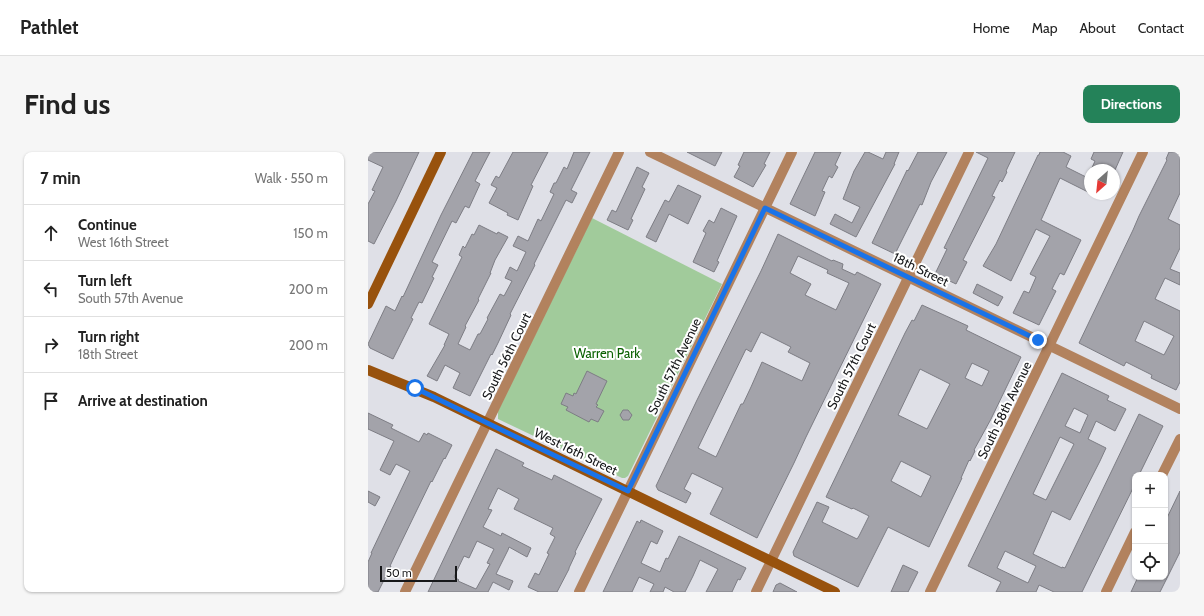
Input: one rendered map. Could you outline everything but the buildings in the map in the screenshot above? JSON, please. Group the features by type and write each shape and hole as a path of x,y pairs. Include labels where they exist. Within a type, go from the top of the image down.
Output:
{"street":[{"path":"368,304 441,152"},
{"name":"South 56th Court","path":"405,592 619,152"},
{"name":"18th Street","path":"650,152 1180,409"},
{"name":"South 57th Avenue","path":"579,592 792,152"},
{"name":"South 57th Court","path":"756,592 969,152"},
{"name":"South 58th Avenue","path":"930,592 1143,152"},
{"name":"West 16th Street","path":"368,370 415,388 835,592"},
{"path":"1164,472 1180,439"},
{"path":"1106,592 1132,538"}],"green space":[{"name":"Warren Park","path":"592,218 722,284 628,476 625,478 622,478 498,419 498,411"}],"route":[{"path":"415,388 628,491 765,208 1038,340"}]}
